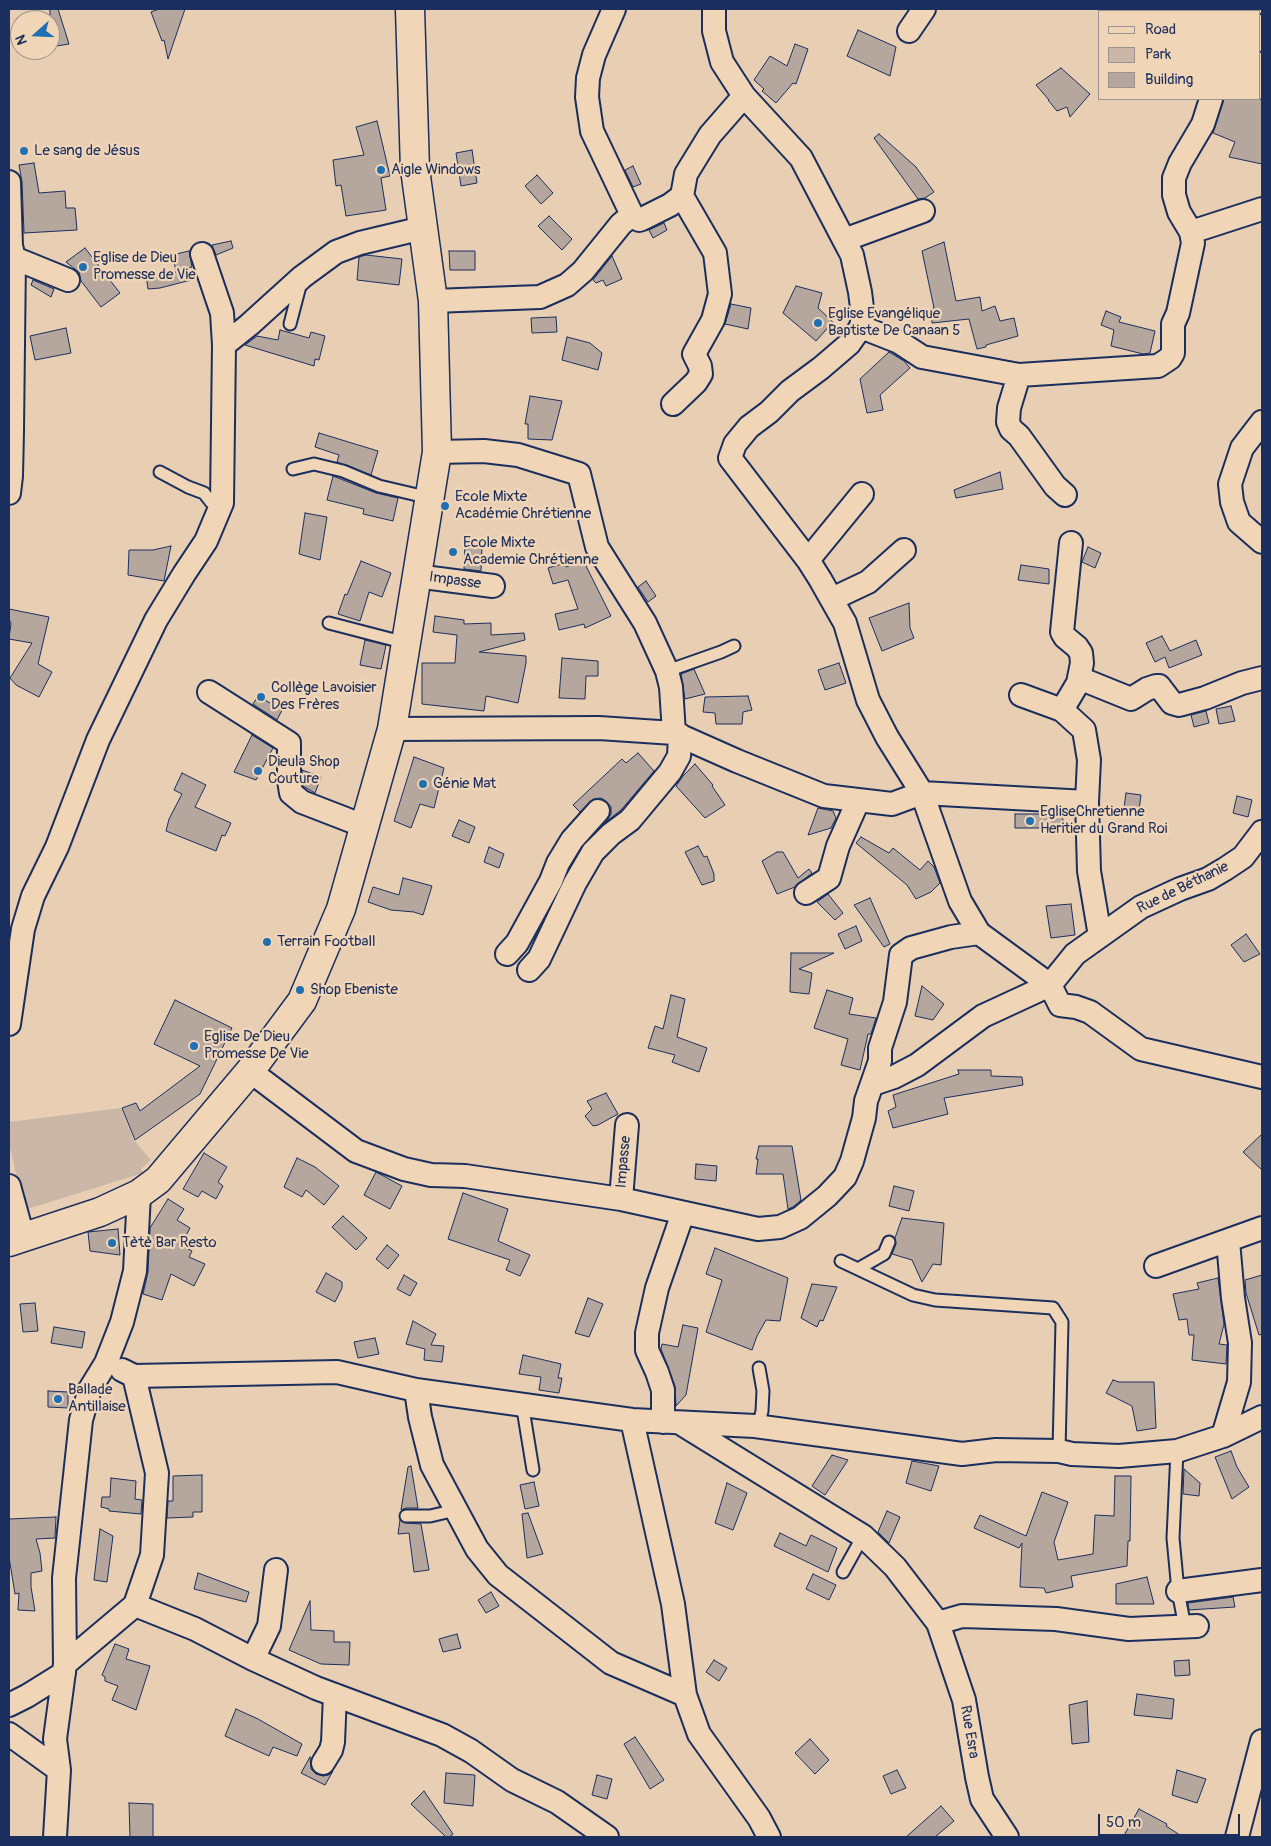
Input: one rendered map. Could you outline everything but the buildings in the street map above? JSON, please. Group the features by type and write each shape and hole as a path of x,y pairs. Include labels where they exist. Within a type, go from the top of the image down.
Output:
{"street":[{"path":"9,1186 16,1239 100,1212 139,1194 158,1180 250,1070 302,1001 309,989 341,908 392,730 437,452 433,301 415,169 410,9"},
{"path":"614,9 594,55 588,78 587,97 592,131 632,216 639,220 670,205 682,196"},
{"path":"714,9 714,30 722,62 744,96 802,158 852,256 863,316 861,327 848,344 749,427 735,444 730,458 808,560 845,623 868,700 887,737 922,793 960,902 979,933 1050,985 1060,1005 1076,1007 1090,1012 1141,1049 1262,1077"},
{"path":"910,31 924,9"},
{"path":"673,404 696,382 701,374 700,366 694,354 714,320 720,294 715,253 682,196 686,174 710,135 744,96"},
{"path":"861,327 899,342 922,357 1019,375 1158,366 1170,358 1173,353 1173,324 1178,313 1193,243 1191,232 1179,212 1174,195 1174,178 1180,163 1203,124 1212,100"},
{"path":"9,182 12,271 10,482"},
{"path":"1191,232 1262,209"},
{"path":"844,240 923,211"},
{"path":"433,301 540,297 567,285 583,271 621,224 632,216"},
{"path":"224,345 302,277 336,252 360,243 423,228"},
{"path":"9,1024 23,929 33,896 57,847 98,740 156,620 206,541 222,503 224,345 222,313 202,254"},
{"path":"12,271 68,280"},
{"path":"1019,375 1008,422 1011,429 1019,436 1055,486 1065,496"},
{"path":"1262,422 1242,448 1230,484 1232,502 1239,522 1262,542"},
{"path":"437,452 518,454 579,474 597,547 645,623 667,671 671,688 678,734 679,756 670,772 630,820 611,834 593,852 571,891 540,958 529,970"},
{"path":"808,560 862,494"},
{"path":"1062,710 1078,683 1082,663 1081,653 1062,632 1071,543"},
{"path":"832,599 868,582 904,550"},
{"name":"Impasse","path":"416,576 493,586"},
{"path":"1079,678 1131,699 1147,689 1159,686 1172,703 1179,706 1206,698 1242,683 1262,678"},
{"path":"209,692 290,743 289,780 291,793 302,802 364,826"},
{"path":"1021,695 1062,710 1084,730 1089,760 1087,802 1089,871 1100,936"},
{"path":"392,730 599,728 678,734 737,761 824,796 892,804 922,793 1087,802"},
{"path":"806,892 829,878 838,846 858,801"},
{"path":"508,954 517,943 551,881 558,862 572,840 598,811"},
{"name":"Rue de Béthanie","path":"873,1084 910,1070 983,1016 1050,985 1075,954 1142,907 1180,888 1208,879 1225,869 1243,857 1262,832"},
{"path":"250,1070 356,1151 404,1169 431,1175 466,1176 620,1199 758,1229 780,1227 800,1218 827,1196 845,1177 852,1161 864,1118 866,1101 880,1061 880,1048 895,1002 901,955 911,948 951,937 979,933"},
{"name":"Impasse","path":"620,1199 627,1125"},
{"path":"55,1837 59,1770 55,1739 65,1669 64,1578 82,1420 90,1389 106,1363 122,1322 134,1271 139,1194"},
{"path":"671,1422 658,1372 647,1350 647,1333 657,1288 683,1212"},
{"path":"1156,1266 1262,1228"},
{"path":"1223,1436 1239,1382 1240,1343 1233,1298 1228,1241"},
{"path":"106,1363 134,1376 337,1372 416,1390 522,1403 632,1420 758,1427 962,1454 996,1450 1059,1451 1072,1454 1119,1456 1177,1451 1223,1436 1262,1416"},
{"path":"9,1705 27,1696 65,1669 135,1605 152,1555 157,1473 134,1376"},
{"path":"416,1390 420,1417 432,1465 478,1549 498,1575 610,1663 685,1695"},
{"path":"632,1420 655,1531 669,1585 685,1695 699,1734 754,1811 769,1837"},
{"name":"Rue Esra","path":"671,1422 863,1536 896,1567 938,1623 964,1700 982,1799 1007,1837"},
{"path":"253,1659 269,1626 276,1570"},
{"path":"1178,1591 1262,1580"},
{"path":"135,1605 195,1629 253,1659 336,1695 442,1735 471,1751 512,1780 557,1802 607,1837"},
{"path":"938,1623 962,1616 1056,1620 1129,1629 1191,1626"},
{"path":"334,1756 336,1695"},
{"path":"9,1734 59,1770"},
{"path":"1237,1837 1262,1741"}],"lane":[{"path":"290,324 302,277"},
{"path":"293,469 314,464 343,471 379,486 430,498"},
{"path":"160,472 188,488 204,493 211,502 222,503"},
{"path":"329,623 406,643"},
{"path":"667,671 734,646"},
{"path":"858,1269 884,1254 889,1242"},
{"path":"841,1261 920,1297 935,1300 1053,1308 1062,1322 1059,1451"},
{"path":"758,1427 762,1411 763,1391 760,1368"},
{"path":"522,1403 533,1470"},
{"path":"1177,1451 1173,1538 1178,1591 1191,1626"},
{"path":"406,1516 430,1516 456,1510"},
{"path":"843,1572 863,1536"}],"green space":[{"path":"121,1108 133,1139 151,1160 141,1169 143,1173 24,1210 9,1143 9,1122"}],"place":[{"name":"Le sang de Jésus","path":"24,151"},
{"name":"Aigle Windows","path":"381,170"},
{"name":"Eglise de Dieu Promesse de Vie","path":"83,267"},
{"name":"Eglise Evangélique Baptiste De Canaan 5","path":"818,323"},
{"name":"Ecole Mixte Académie Chrétienne","path":"445,506"},
{"name":"Ecole Mixte Academie Chrétienne","path":"453,552"},
{"name":"Collège Lavoisier Des Frères","path":"261,697"},
{"name":"Dieula Shop Couture","path":"258,771"},
{"name":"Génie Mat","path":"423,784"},
{"name":"EgliseChretienne Heritier du Grand Roi","path":"1030,821"},
{"name":"Terrain Football","path":"267,942"},
{"name":"Shop Ebeniste","path":"300,990"},
{"name":"Eglise De Dieu Promesse De Vie","path":"194,1046"},
{"name":"Tètè Bar Resto","path":"112,1243"},
{"name":"Ballade Antillaise","path":"58,1399"}]}
